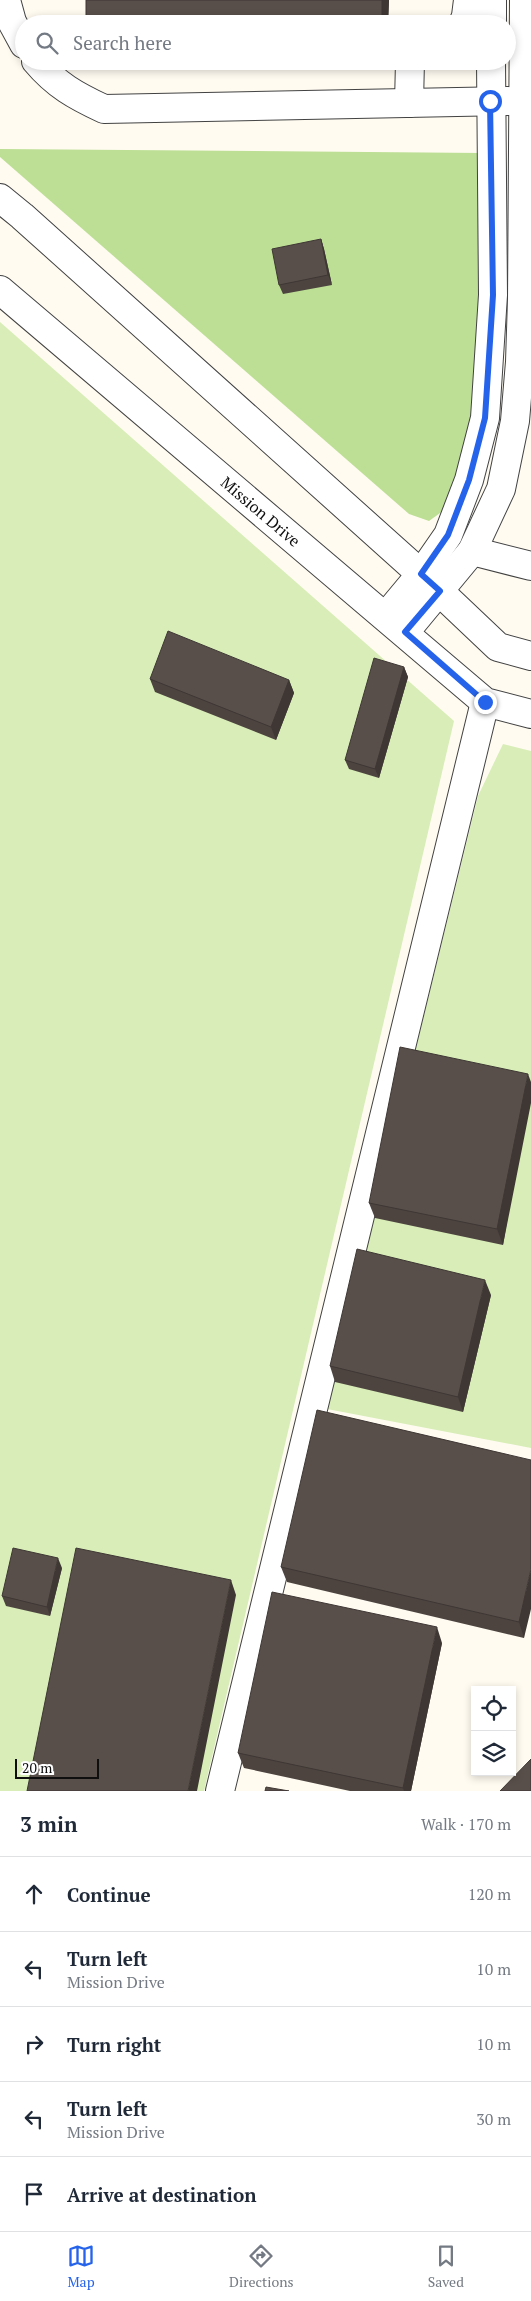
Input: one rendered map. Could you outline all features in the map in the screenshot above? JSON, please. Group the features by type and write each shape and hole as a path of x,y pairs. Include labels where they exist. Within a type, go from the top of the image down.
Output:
{"street":[{"path":"6,0 15,28"},
{"path":"466,15 468,0"},
{"path":"492,0 492,15"},
{"path":"395,624 431,583 472,551 500,489 515,421 520,362 527,173 523,100 524,0"},
{"path":"44,70 74,95 104,109 523,100"},
{"path":"409,103 410,70"},
{"path":"431,583 469,480 483,427 493,295 491,70"},
{"path":"0,198 30,222 431,583 498,647 531,656"},
{"name":"Mission Drive","path":"0,290 485,702 531,714"},
{"path":"493,295 522,299"},
{"path":"472,551 531,566"},
{"path":"220,1791 485,702"}],"green space":[{"path":"0,149 483,153 487,386 447,508 429,521 409,514 0,157"},
{"path":"0,322 454,721 204,1791 0,1791"},
{"path":"503,744 531,751 531,1448 327,1409 478,796"}],"building":[{"path":"86,0 382,0 382,15 86,15"},
{"path":"321,239 328,275 279,285 272,249"},
{"path":"168,631 289,680 271,727 150,679"},
{"path":"374,658 404,667 375,769 345,760"},
{"path":"400,1047 528,1074 497,1229 369,1203"},
{"path":"357,1249 485,1280 458,1397 330,1366"},
{"path":"317,1410 531,1460 531,1569 519,1622 281,1567"},
{"path":"13,1548 58,1558 47,1607 2,1596"},
{"path":"76,1548 231,1580 188,1791 27,1791"},
{"path":"272,1592 437,1627 403,1788 238,1753"},
{"path":"531,1759 531,1791 500,1791 516,1776"},
{"path":"266,1787 289,1791 265,1791"}],"route":[{"path":"485,702 405,632 440,591 421,574 448,535 469,480 485,418 493,295 490,101"}]}
